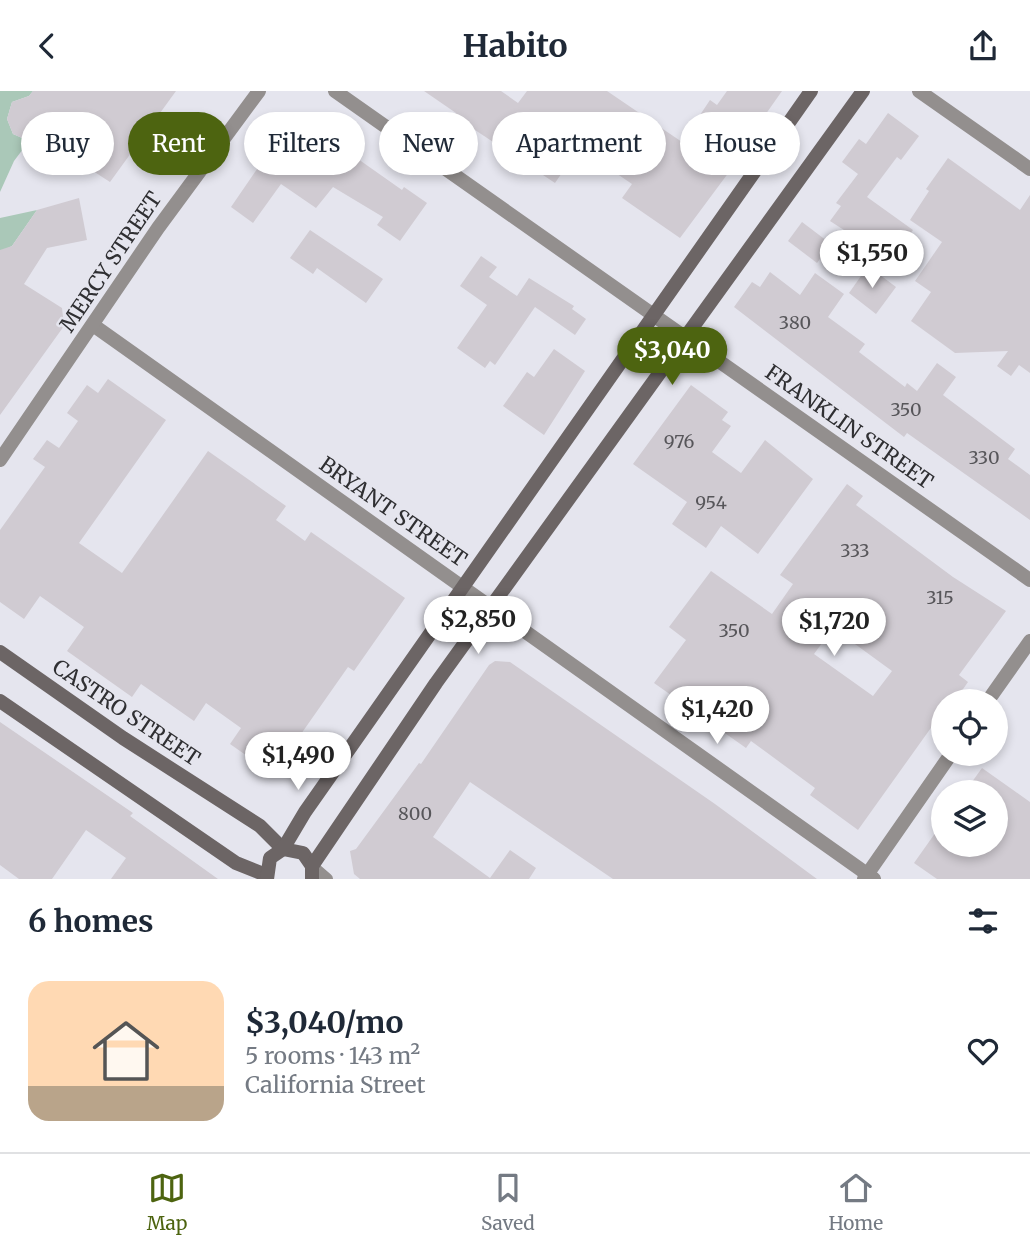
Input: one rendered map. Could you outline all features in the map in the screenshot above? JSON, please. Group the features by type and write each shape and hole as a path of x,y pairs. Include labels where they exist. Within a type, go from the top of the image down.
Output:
{"main road":[{"path":"0,701 236,863 266,877 270,858 284,849 305,812 465,588 811,91"},
{"path":"312,872 396,740 863,91"},
{"name":"CASTRO STREET","path":"0,652 123,739 260,826 284,849 303,853 312,872"}],"street":[{"name":"MERCY STREET","path":"0,460 158,228 259,91"},
{"name":"FRANKLIN STREET","path":"335,91 1030,580"},
{"path":"919,91 1030,169"},
{"name":"BRYANT STREET","path":"93,325 869,878"},
{"path":"996,689 1030,641"},
{"path":"869,878 943,766"},
{"name":"CASTRO STREET","path":"312,872 327,879"}],"green space":[{"path":"0,91 33,91 29,96 12,102 7,119 13,134 21,138 21,152 0,192"},
{"path":"37,210 12,246 0,252 0,218"}],"building":[{"path":"33,91 176,91 161,112 128,112 128,157 110,182 99,175 114,175 114,112 21,112 21,138 13,134 7,119 12,102 29,96"},
{"path":"424,91 501,91 518,103 527,91 607,91 638,112 492,112 492,141 478,132 478,112 455,112"},
{"path":"727,91 782,91 767,112 702,112 710,100 717,105"},
{"path":"888,113 919,136 901,160 897,157 867,197 913,230 900,247 889,238 878,252 830,221 841,206 836,203 858,174 842,162 859,139 866,144"},
{"path":"666,131 680,141 680,175 727,175 680,238 622,198 632,184 619,175 666,175"},
{"path":"948,158 1020,210 1030,195 1030,373 1019,365 1011,376 997,366 1008,351 955,353 911,321 931,292 915,281 942,242 910,220 929,191 926,189"},
{"path":"365,164 402,190 404,187 427,203 400,241 377,225 383,217 333,187 316,208 281,184 253,223 231,207 253,175 365,175"},
{"path":"543,175 560,175 555,183"},
{"path":"79,198 87,240 47,248 24,284 62,308 64,326 0,415 0,250 12,246 37,210"},
{"path":"802,222 831,244 817,263 788,241"},
{"path":"310,230 383,279 366,303 317,268 313,274 290,258"},
{"path":"481,256 497,267 489,277 517,296 529,278 574,306 572,309 586,319 575,335 535,307 495,365 490,361 485,368 457,348 487,305 460,286"},
{"path":"868,266 896,287 876,314 849,293"},
{"path":"770,272 800,295 815,273 844,294 828,317 865,344 859,352 905,387 907,383 917,391 937,363 956,377 943,395 1015,449 1008,459 1030,475 1030,520 907,433 904,437 734,307 752,282 760,287"},
{"path":"554,349 585,371 544,435 503,406 527,372 534,377"},
{"path":"108,379 166,420 79,543 122,573 208,451 286,506 276,520 305,541 311,532 405,598 354,671 348,667 273,774 230,744 241,728 206,703 194,721 141,684 132,697 67,651 84,627 40,596 24,619 0,602 0,530 45,467 33,459 47,440 59,448 78,421 67,413 87,385 98,393"},
{"path":"691,385 728,412 722,420 731,426 712,452 741,473 765,440 813,479 758,554 721,526 706,548 672,524 687,502 633,464"},
{"path":"847,484 863,496 856,505 953,577 1006,611 959,675 968,682 963,689 931,689 931,728 858,830 810,795 815,788 751,741 746,748 654,683 686,640 669,627 711,571 772,614 793,584 780,575","holes":["833,628 892,671 873,696 814,654"]},
{"path":"495,661 510,662 715,804 817,879 613,879 470,782 433,837 490,878 510,850 536,868 529,879 360,879 354,874 350,851 356,849 419,763 421,764 489,665"},
{"path":"0,722 133,813 130,816 218,879 111,879 126,858 86,830 52,879 19,879 0,865"},
{"path":"982,768 999,780 973,780"},
{"path":"1008,786 1030,802 1030,879 937,879 914,863 931,839 931,857 1008,857"}]}
